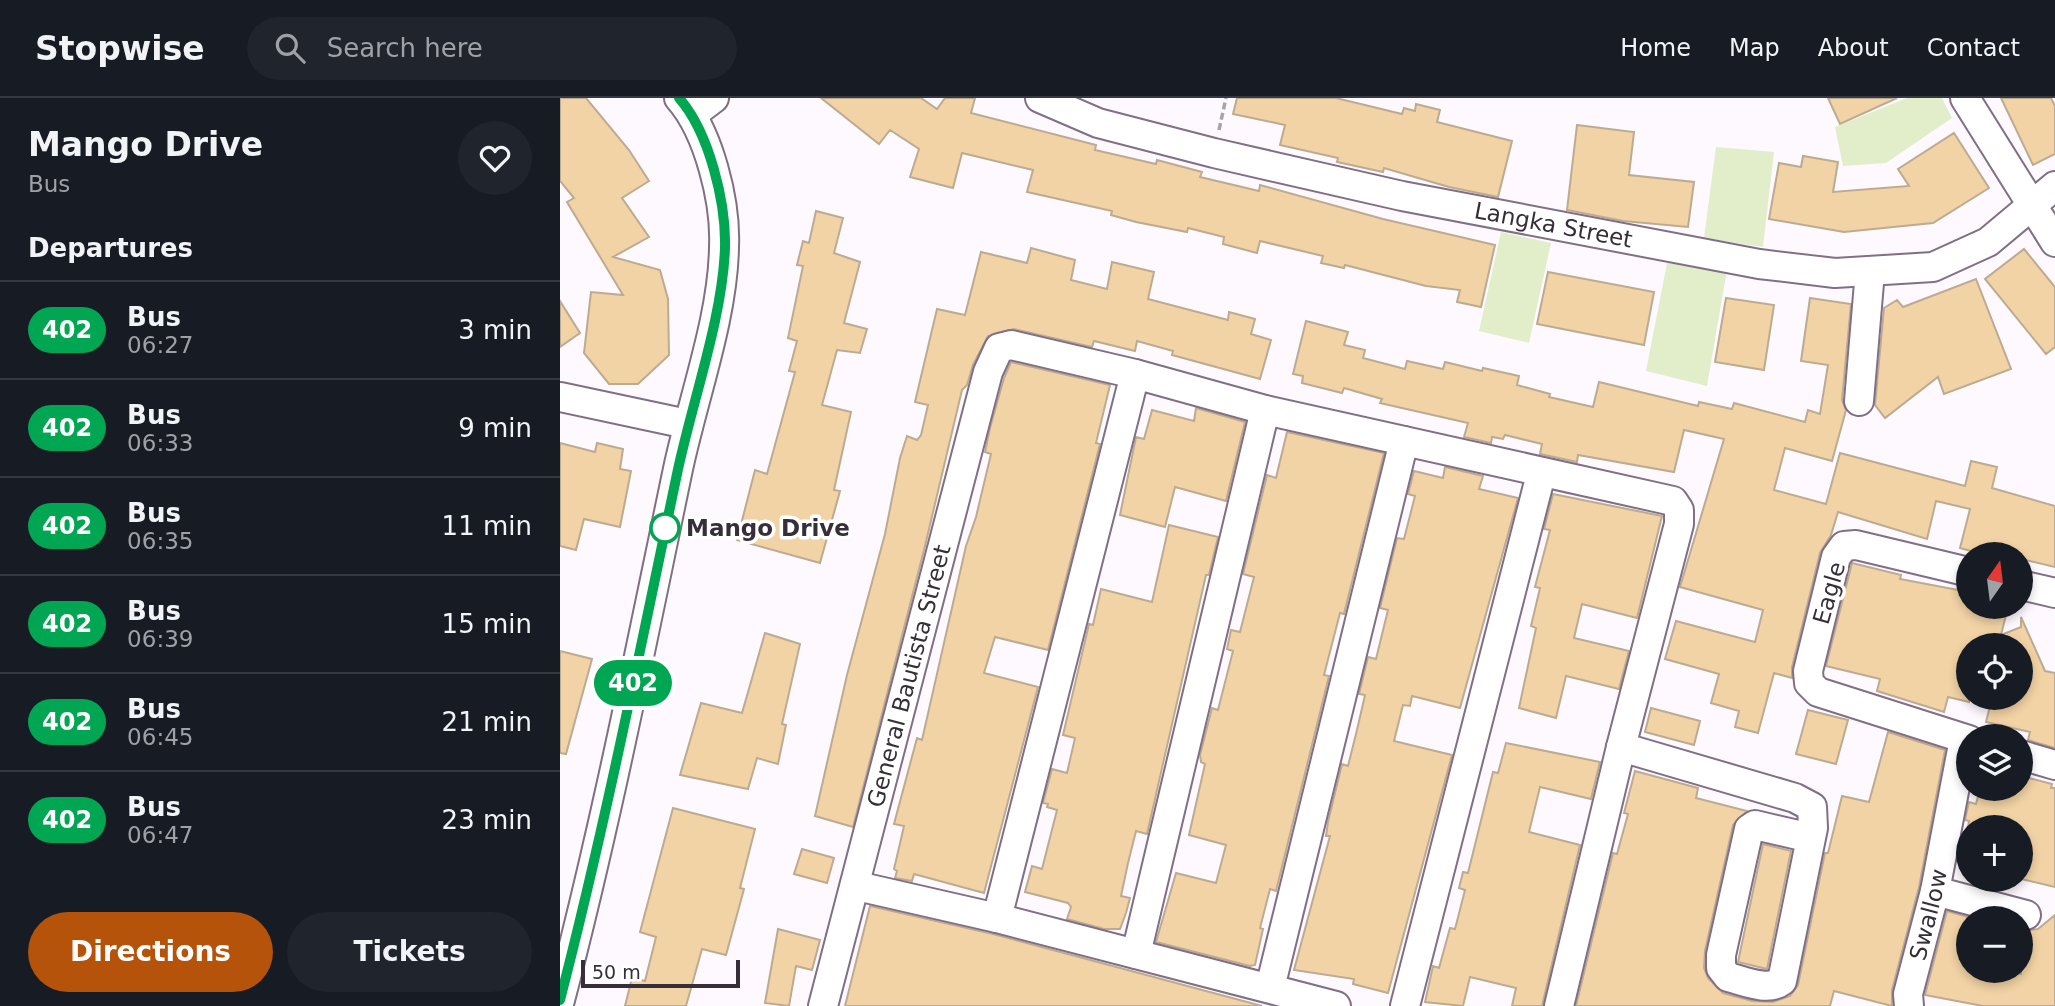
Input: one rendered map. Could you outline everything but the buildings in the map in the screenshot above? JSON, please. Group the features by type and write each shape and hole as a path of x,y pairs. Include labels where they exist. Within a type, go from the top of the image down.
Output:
{"street":[{"name":"Langka Street","path":"1040,98 1098,123 1402,196 1759,264 1835,273 1933,267 1988,242 2029,205 2055,187"},
{"path":"1965,98 2029,205 2055,242"},
{"path":"560,1000 593,873 687,424 723,284 725,243 720,193 696,103"},
{"path":"1858,401 1870,271"},
{"name":"General Bautista Street","path":"823,1006 857,886 988,372 999,348 1025,346 1135,374"},
{"path":"998,918 1135,374 1265,410 1541,474 1673,501 1679,510 1679,524 1621,747 1559,1006"},
{"path":"560,397 687,424"},
{"path":"1136,954 1265,410"},
{"path":"1270,988 1404,441"},
{"path":"1405,1006 1541,474"},
{"name":"Eagle","path":"1956,569 1856,545 1844,546 1836,557 1808,671 1809,683 1818,692 1956,737"},
{"path":"2034,588 2055,593"},
{"path":"1621,747 1809,804 1813,813 1811,838 1782,981 1775,986 1764,986 1728,977 1721,968 1721,956 1749,828 1755,825 1811,838"},
{"path":"2033,759 2055,765"},
{"name":"Swallow","path":"1908,1006 1908,994 1935,891 1956,789"},
{"path":"857,886 998,918 1336,1006"},
{"path":"1935,891 1992,906"}],"path":[{"path":"1214,153 1226,98"}],"green space":[{"path":"1907,98 1942,98 1952,118 1886,163 1843,166 1835,127"},
{"path":"1716,147 1774,152 1763,247 1704,238"},
{"path":"1501,232 1551,243 1529,343 1479,331"},
{"path":"1667,263 1727,270 1707,386 1646,371"}],"bus line":[{"name":"402","path":"560,1000 593,873 687,424 723,284 725,243 720,193 693,114 679,98"}],"place":[{"name":"Mango Drive","path":"665,528"}]}
